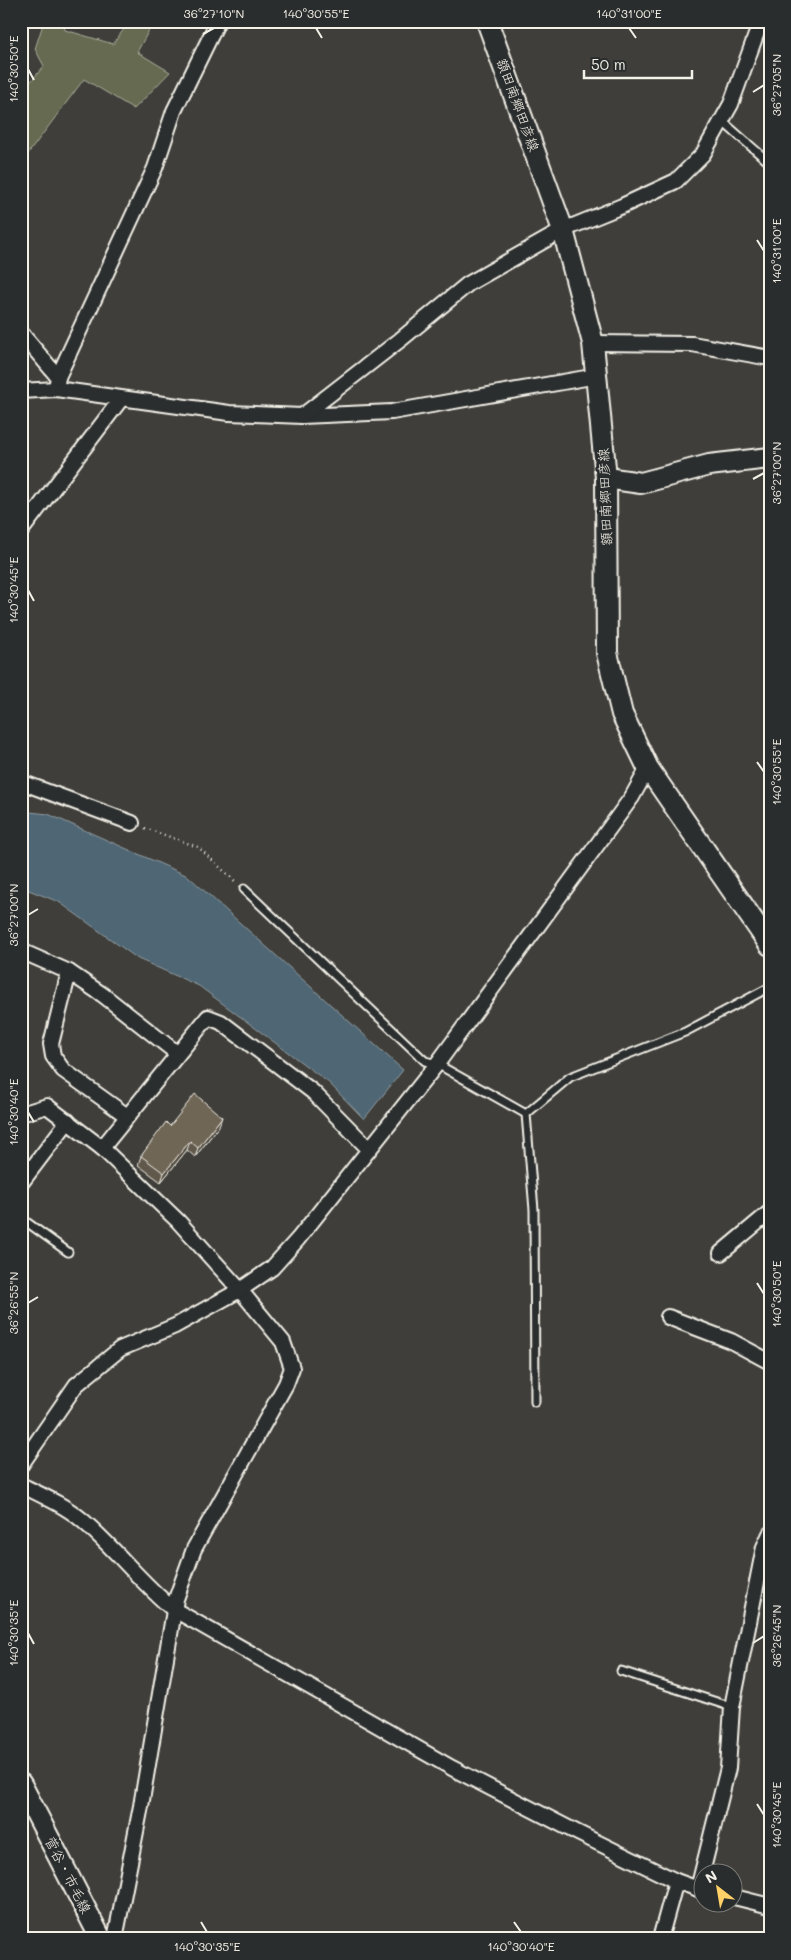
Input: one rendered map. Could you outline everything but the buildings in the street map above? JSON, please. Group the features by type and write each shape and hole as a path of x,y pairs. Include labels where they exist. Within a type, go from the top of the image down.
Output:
{"main road":[{"name":"額田南郷田彦線","path":"487,21 564,230 594,342 606,478 607,653 622,714 648,768 770,945"},
{"path":"606,478 641,483 709,465 770,458"},
{"name":"菅谷・市毛線","path":"21,1784 101,1939"}],"street":[{"path":"57,383 155,168 174,111 218,21"},
{"path":"302,416 400,340 468,284 564,230 676,181 703,154 722,121 731,104 761,21"},
{"path":"21,333 57,383"},
{"path":"594,342 692,344 770,358"},
{"path":"21,391 57,383 121,399 229,413 302,416 392,412 597,376"},
{"path":"21,531 121,399"},
{"path":"21,1465 76,1385 120,1349 175,1326 240,1290 272,1268 298,1239 437,1064 632,797 648,768"},
{"path":"21,782 132,823"},
{"path":"21,951 69,972 103,995 178,1054"},
{"path":"69,972 51,1044 53,1056 63,1070 127,1116"},
{"path":"102,1148 208,1017 221,1022 313,1092 369,1149"},
{"path":"21,1114 47,1106 102,1148 178,1221 240,1290 283,1342 292,1368 286,1384 194,1548 173,1609 141,1806 116,1939"},
{"path":"21,1182 68,1121"},
{"path":"721,1253 770,1212"},
{"path":"668,1317 731,1341 770,1362"},
{"path":"21,1485 48,1499 81,1520 153,1593 173,1609 452,1768 578,1833 676,1881 694,1887"},
{"path":"707,1862 728,1768 732,1707 770,1534"},
{"path":"660,1939 676,1881"},
{"path":"744,1900 770,1906"}],"lane":[{"path":"722,121 770,163"},
{"path":"244,889 426,1061 437,1064 526,1114"},
{"path":"526,1114 570,1077 685,1032 770,987"},
{"path":"526,1114 534,1210 535,1402"},
{"path":"21,1218 68,1252"},
{"path":"621,1671 732,1707"}],"path":[{"path":"132,823 198,848 244,889"}],"green space":[{"path":"44,21 63,21 65,30 113,44 130,21 154,21 137,52 170,72 134,109 84,79 21,163 21,93 44,66 35,49"}],"water":[{"path":"21,811 48,814 188,876 403,1070 364,1119 329,1083 199,986 138,959 59,902 21,887"}]}
